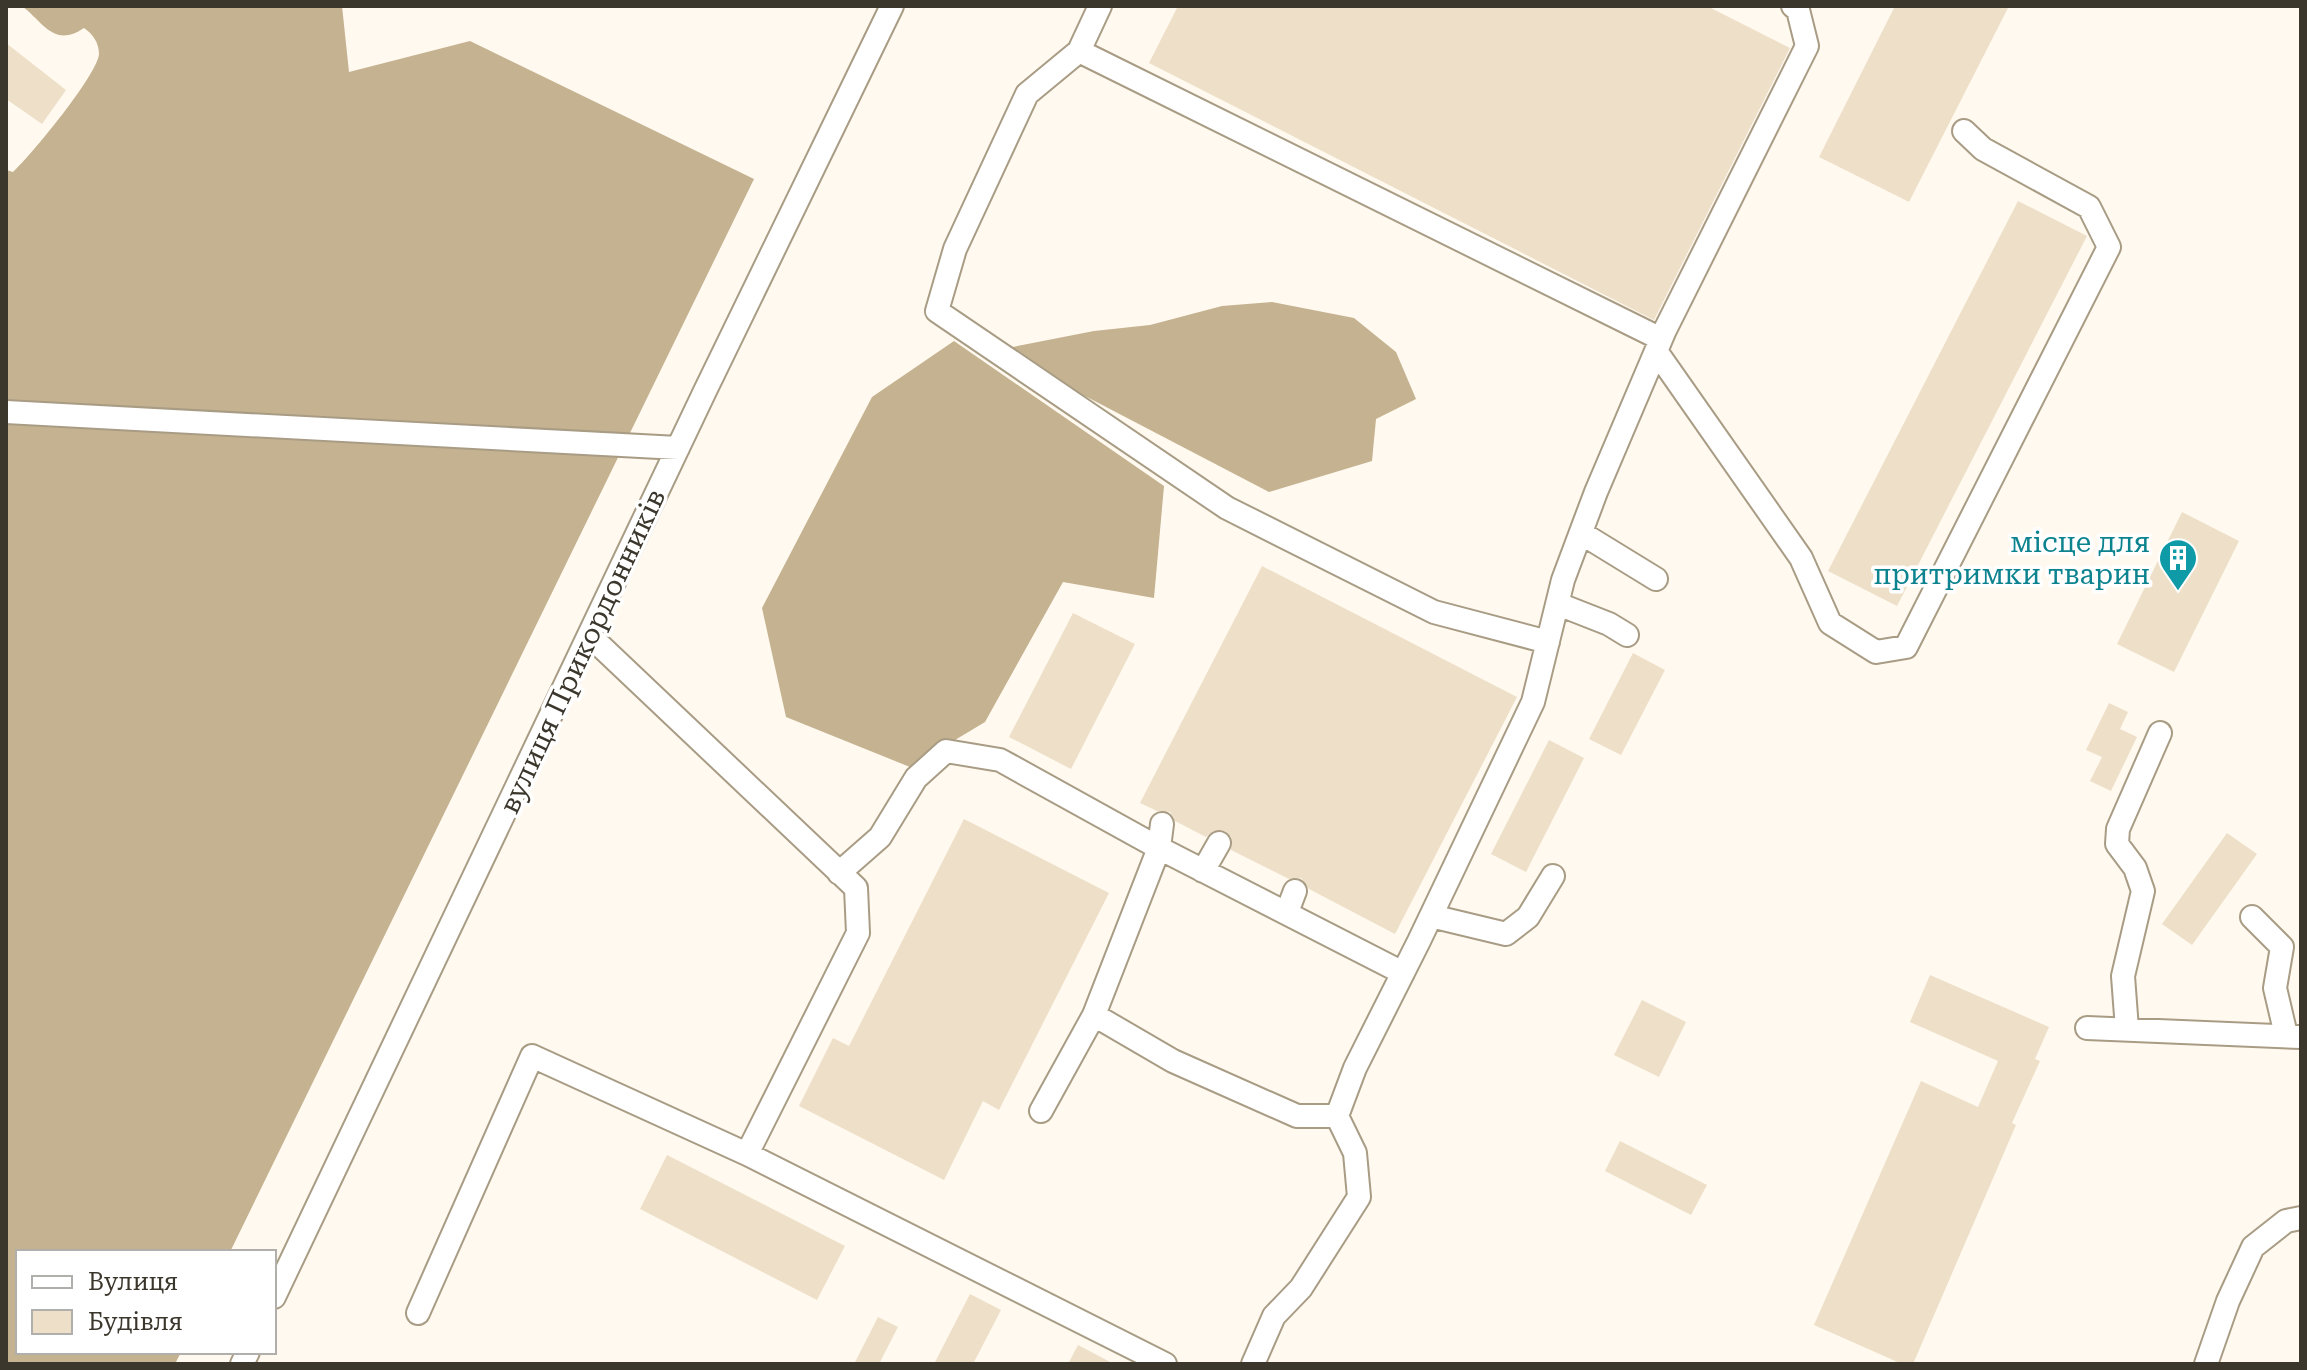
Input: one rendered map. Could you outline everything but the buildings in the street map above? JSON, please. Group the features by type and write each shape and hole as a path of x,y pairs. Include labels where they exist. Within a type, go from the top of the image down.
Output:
{"street":[{"name":"вулиця Прикордонників","path":"276,1293 892,6"},
{"path":"1100,6 1079,51 1027,94 955,249 937,311 1227,508 1434,612 1548,642"},
{"path":"1253,1364 1274,1316 1301,1288 1359,1197 1355,1153 1337,1116 1355,1068 1533,702 1558,604 1581,533 1658,345 1807,46 1798,10 1793,6"},
{"path":"1079,51 1658,345 1801,558 1830,623 1876,652 1906,647 2109,247 2089,207 1983,149 1964,131"},
{"path":"6,412 678,448"},
{"path":"1581,533 1656,579"},
{"path":"1558,604 1609,624 1627,635"},
{"path":"589,635 856,888 858,933 747,1154"},
{"path":"2127,1029 2123,976 2143,891 2135,868 2117,844 2118,829 2160,733"},
{"path":"839,873 880,837 916,778 946,751 1000,760 1203,871 1291,902 1403,973"},
{"path":"1041,1111 1094,1015 1159,848 1162,824"},
{"path":"1203,871 1219,843"},
{"path":"1431,916 1506,934 1528,917 1553,876"},
{"path":"2087,1028 2293,1036 2275,988 2282,947 2252,917"},
{"path":"1094,1015 1173,1061 1297,1116 1337,1116"},
{"path":"418,1313 532,1056 747,1154 1165,1364"},
{"path":"2206,1364 2228,1301 2253,1247 2286,1221 2301,1218"}],"shaded area":[{"path":"22,6 342,6 349,72 470,41 754,179 231,1250 16,1250 16,1354 180,1354 175,1364 6,1364 6,170 13,172 47,133 88,79 99,54 95,39 84,28 65,35 43,26"},
{"path":"1272,302 1354,318 1396,352 1416,399 1376,419 1372,461 1269,492 997,350 1094,331 1150,325 1222,306"},
{"path":"954,341 1164,486 1154,598 1063,582 985,722 910,767 786,717 762,608 872,397"}],"place":[{"name":"місце для притримки тварин","path":"2178,592"}]}
